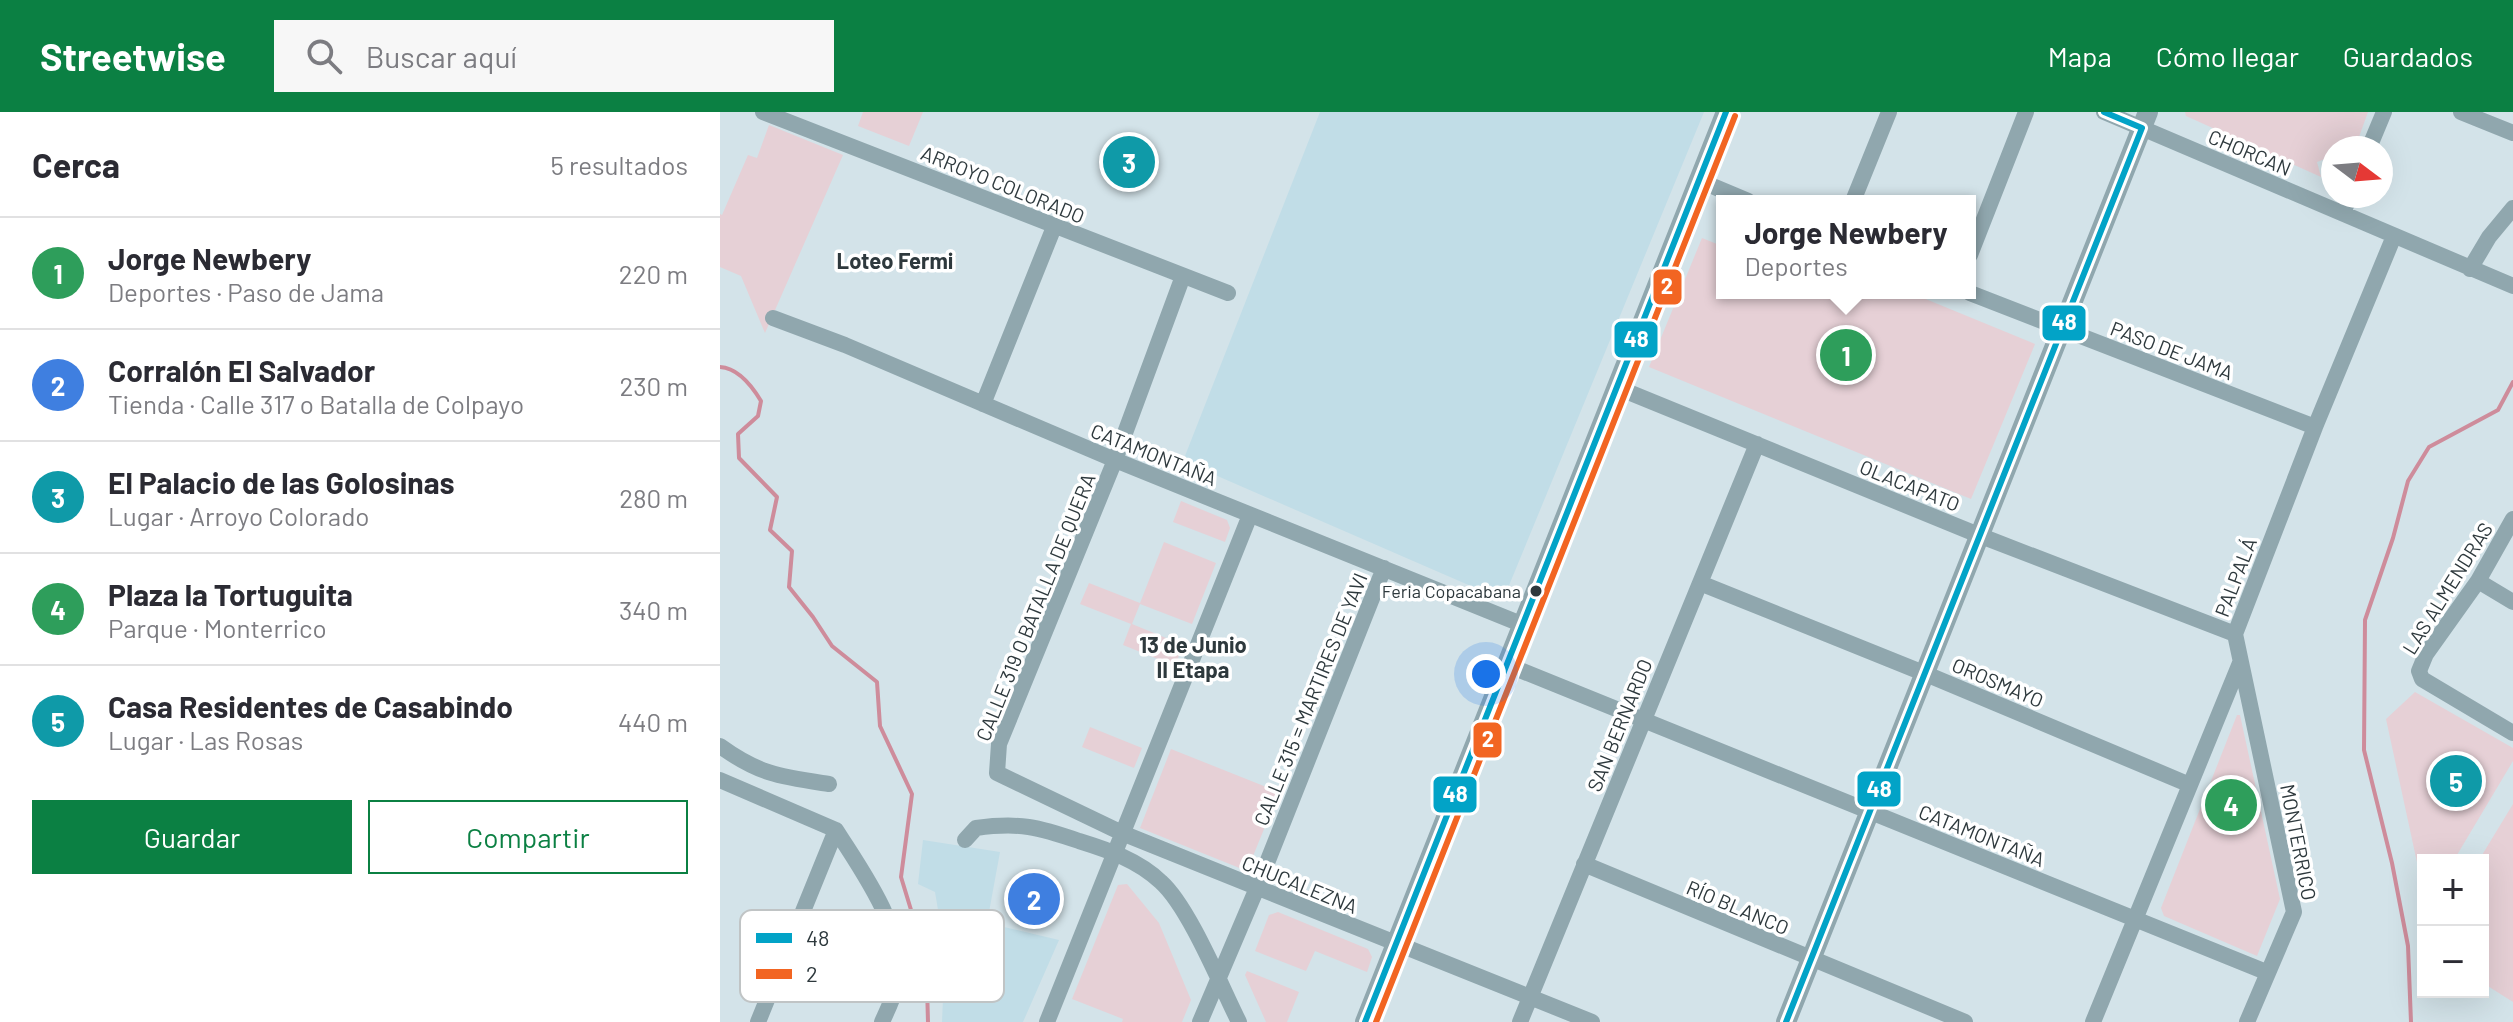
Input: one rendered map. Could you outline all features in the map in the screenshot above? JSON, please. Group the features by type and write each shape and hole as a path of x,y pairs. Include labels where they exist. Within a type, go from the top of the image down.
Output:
{"street":[{"name":"ARROYO COLORADO","path":"763,112 796,118 1054,227 1228,293"},
{"path":"1365,1022 1726,112"},
{"path":"1855,195 1889,112"},
{"path":"1976,240 2026,112"},
{"name":"CHORCAN","path":"2104,112 2145,120 2343,213 2513,286"},
{"path":"2374,136 2384,112"},
{"path":"2461,112 2513,133"},
{"path":"1786,1022 2145,120"},
{"path":"1698,180 1734,195"},
{"path":"2343,213 2345,208"},
{"path":"2470,269 2489,237 2513,208"},
{"path":"983,404 1054,227"},
{"name":"PALPALÁ","path":"2240,663 2235,634 2315,427 2394,236"},
{"name":"CALLE 319 O BATALLA DE QUERA","path":"997,773 999,744 1115,460 1183,276"},
{"name":"PASO DE JAMA","path":"1976,295 2315,427"},
{"name":"CATAMONTAÑA","path":"773,318 1521,624"},
{"name":"OLACAPATO","path":"1616,387 1981,536 2235,634"},
{"name":"SAN BERNARDO","path":"1520,1022 1757,444"},
{"path":"1047,1022 1250,515"},
{"name":"LAS ALMENDRAS","path":"2513,519 2478,581 2426,654 2419,671 2422,679 2513,733"},
{"name":"CALLE 315 = MARTIRES DE YAVI","path":"1200,1022 1257,888 1384,568"},
{"path":"2478,581 2513,602"},
{"name":"OROSMAYO","path":"1700,583 2190,785"},
{"path":"2093,1022 2240,663"},
{"name":"MONTERRICO","path":"2240,663 2294,912 2247,1022"},
{"name":"CATAMONTAÑA","path":"1505,664 2266,972"},
{"path":"720,746 738,759 772,775 829,784"},
{"name":"CHUCALEZNA","path":"997,773 1122,833 1592,1022"},
{"path":"721,786 836,830 883,910"},
{"path":"965,840 976,828 1018,824 1051,831 1115,852 1141,866 1163,883 1182,910 1239,1022"},
{"path":"804,910 836,830"},
{"name":"RÍO BLANCO","path":"1584,864 1965,1022"},
{"path":"758,1022 766,1002"},
{"path":"882,1022 890,1002"}],"shaded area":[{"path":"863,112 923,112 909,146 858,126"},
{"name":"Feria Copacabana","path":"1320,112 1704,112 1503,600 1183,461"},
{"path":"2185,112 2368,112 2359,136 2321,136 2321,160 2317,162 2321,177 2186,116"},
{"path":"769,125 843,155 765,333 741,276 720,267 720,214 748,155 757,158"},
{"path":"1702,238 1716,244 1716,299 1926,299 2035,344 1971,499 1649,367"},
{"path":"1181,501 1227,520 1230,528 1225,542 1173,522"},
{"path":"1164,542 1216,563 1192,624 1140,604 1132,624 1183,645 1175,666 1123,645 1131,624 1080,604 1089,583 1140,603"},
{"path":"2415,692 2513,748 2513,761 2458,854 2417,854 2417,862 2386,719"},
{"path":"2237,715 2240,715 2280,899 2257,956 2164,916 2161,908"},
{"path":"1090,727 1142,748 1134,768 1082,747"},
{"path":"1171,749 1279,792 1247,871 1140,828"},
{"path":"2513,804 2513,1002 2489,987 2489,854 2483,854"},
{"path":"923,840 1000,852 989,910 938,910 935,892 918,884"},
{"path":"1127,884 1159,923 1191,1000 1182,1022 1122,1022 1123,1019 1072,999 1118,885"},
{"path":"1278,912 1368,949 1372,957 1367,972 1315,951 1306,971 1255,951 1269,915"},
{"path":"1004,927 1059,940 1023,1022 942,1022 943,1002 1004,1002"},
{"path":"1247,971 1299,992 1287,1022 1266,1022 1245,975"}],"waterway":[{"path":"720,367 739,374 761,401 758,416 738,434 739,458 777,497 770,530 792,551 789,587 832,646 877,682 880,726 912,794 901,877 911,910"},
{"path":"2411,1022 2408,946 2392,863 2364,750 2365,620 2393,538 2408,481 2429,447 2498,410 2513,382"},
{"path":"927,1002 928,1022"}],"transit line":[{"name":"48","path":"1365,1022 1726,112"},
{"name":"48","path":"1786,1022 2142,128 2104,112"},
{"name":"2","path":"1376,1022 1735,116"}],"place":[{"name":"El Palacio de las Golosinas","path":"1129,162"},
{"name":"Jorge Newbery","path":"1846,355"},
{"name":"Feria Copacabana","path":"1536,591"},
{"name":"Casa Residentes de Casabindo","path":"2456,781"},
{"name":"Plaza la Tortuguita","path":"2231,805"},
{"name":"Corralón El Salvador","path":"1034,899"}],"district":[{"name":"Loteo Fermi","path":"895,260"},
{"name":"13 de Junio II Etapa","path":"1193,656"}]}
